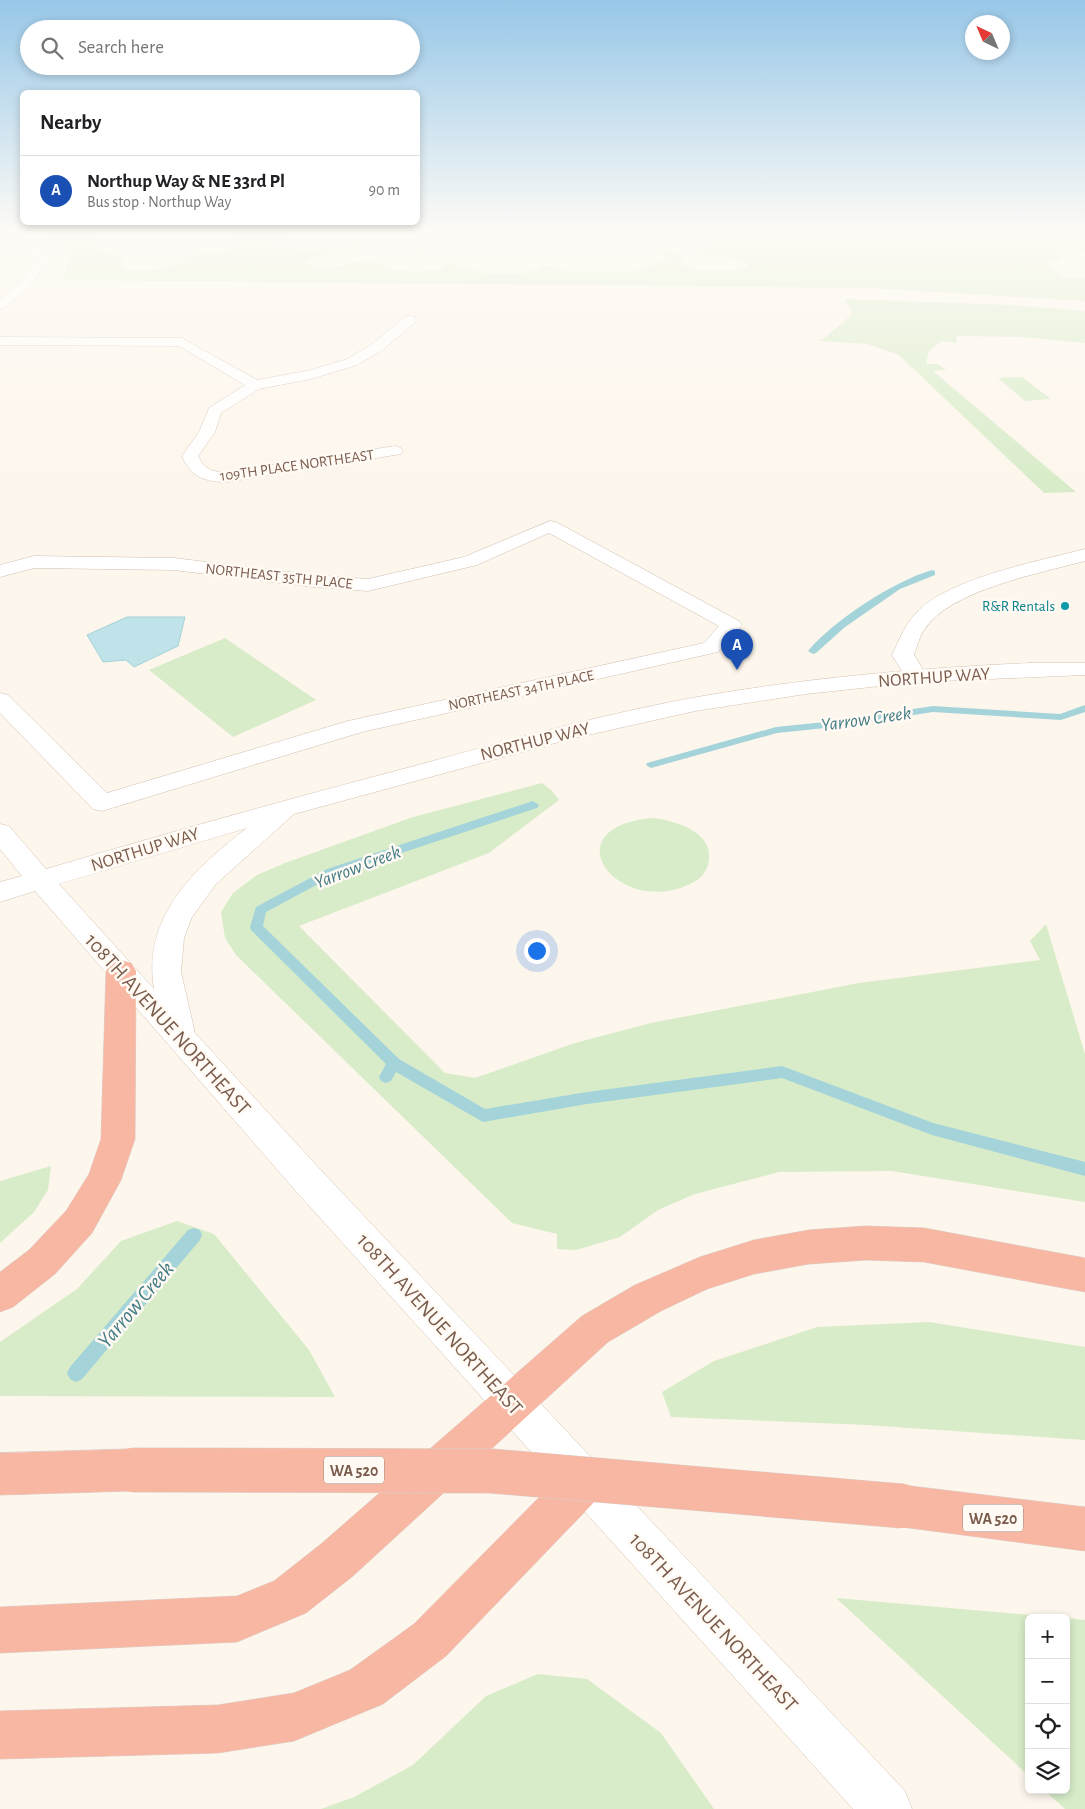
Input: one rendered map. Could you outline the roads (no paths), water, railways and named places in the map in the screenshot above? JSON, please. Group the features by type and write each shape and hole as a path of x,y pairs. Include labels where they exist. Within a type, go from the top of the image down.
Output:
{"highway":[{"path":"0,1294 42,1262 79,1222 104,1180 118,1139 121,971"},
{"path":"0,1630 181,1624 237,1619 290,1597 337,1560 595,1329 608,1320 672,1286 700,1274 754,1257 809,1247 866,1243 924,1245 1085,1275"},
{"name":"WA 520","path":"0,1474 132,1470 491,1471 902,1506 1085,1529"},
{"path":"0,1735 218,1729 294,1717 366,1687 430,1640 585,1481"}],"street":[{"path":"0,341 182,342 255,385 326,370 364,356 410,320"},
{"name":"109TH PLACE NORTHEAST","path":"255,385 214,411 207,432 190,456 195,468 203,474 212,477 227,477 395,451"},
{"name":"NORTHEAST 35TH PLACE","path":"0,571 34,562 174,564 313,581 368,585 470,561 550,526"},
{"name":"NORTHEAST 34TH PLACE","path":"0,700 102,803 356,726 711,648 732,624 550,526"},
{"path":"916,676 903,655 916,626 938,604 966,590 1085,555"},
{"name":"NORTHUP WAY","path":"0,892 290,806 560,734 642,715 768,693 916,676 1045,669 1085,669"},
{"path":"181,1039 166,965 169,941 177,917 189,897 208,875 290,806"},
{"name":"108TH AVENUE NORTHEAST","path":"0,832 72,917 181,1039 511,1403 887,1809"}],"water":[{"path":"127,617 185,617 178,646 134,667 126,660 103,662 87,635"}],"waterway":[{"path":"813,651 842,625 897,587 932,573"},
{"name":"Yarrow Creek","path":"651,765 776,730 835,724 933,709 1061,717 1085,708"},
{"name":"Yarrow Creek","path":"394,1063 256,927 260,910 331,872 533,805"},
{"name":"Yarrow Creek","path":"386,1077 394,1063"},
{"path":"394,1063 483,1116 587,1098 782,1072 932,1129 1085,1169"},
{"name":"Yarrow Creek","path":"76,1373 194,1235"}],"place":[{"name":"R&R Rentals","path":"1065,606"},
{"name":"Northup Way & NE 33rd Pl","path":"737,670"}]}
